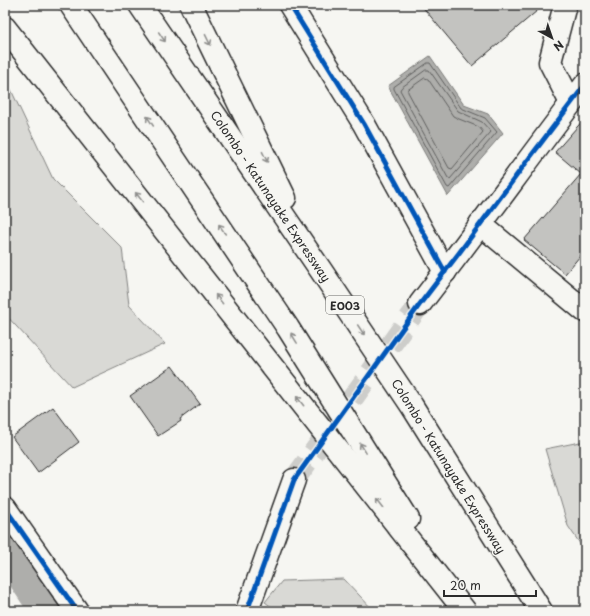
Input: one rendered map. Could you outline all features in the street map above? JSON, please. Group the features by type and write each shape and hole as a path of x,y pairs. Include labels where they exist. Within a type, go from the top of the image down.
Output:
{"main road":[{"path":"71,5 288,328 466,611"},
{"name":"Colombo - Katunayake Expressway","path":"140,5 412,406 541,611"},
{"path":"191,5 320,269"},
{"path":"290,5 364,124 445,272"},
{"path":"565,5 550,62 571,103"},
{"path":"5,28 466,611"},
{"path":"420,304 585,85"},
{"path":"480,224 585,311"},
{"path":"247,611 294,480"},
{"path":"5,508 77,611"}],"shaded area":[{"path":"5,77 53,179 122,248 129,305 165,344 72,387 5,314"},
{"path":"585,441 585,551 568,526 545,449"},
{"path":"344,579 374,611 277,611 265,602 282,581"}],"water":[{"path":"430,56 464,105 488,114 503,133 448,196 388,86"}],"building":[{"path":"421,5 544,5 472,66"},
{"path":"585,118 585,250 565,274 524,240 581,174 555,152"},
{"path":"172,366 200,404 180,419 181,421 158,436 130,396"},
{"path":"53,407 79,442 38,473 12,437"}],"waterway":[{"path":"5,549 46,611"}],"tunnel":[{"path":"294,480 420,304"}],"cycle path":[{"path":"290,5 364,124 445,272"},
{"path":"247,611 294,480 420,304 585,85"},
{"path":"5,508 77,611"}]}
